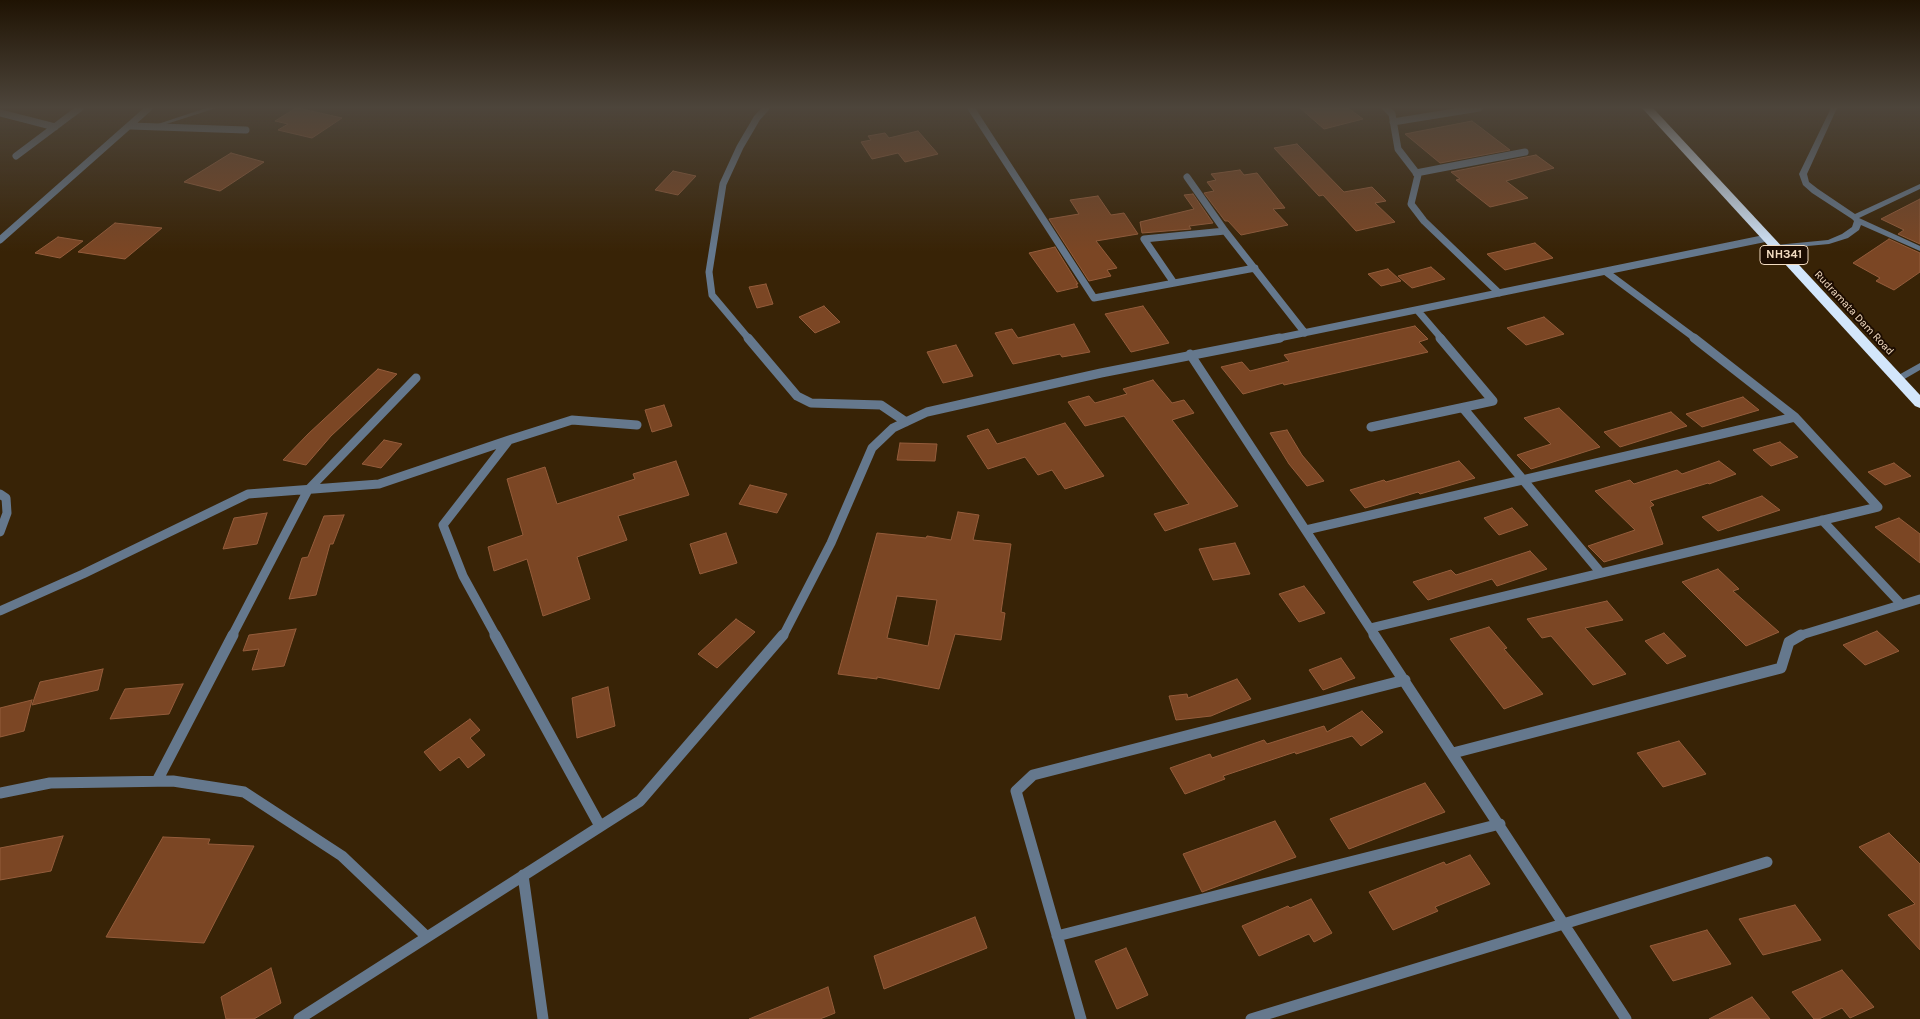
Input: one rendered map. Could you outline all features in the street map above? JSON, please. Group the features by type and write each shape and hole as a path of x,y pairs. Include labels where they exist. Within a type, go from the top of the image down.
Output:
{"highway":[{"name":"Rudramata Dam Road","path":"1691,156 1920,403"}],"street":[{"path":"1812,156 1803,174 1806,183 1815,191 1856,219 1920,249"},
{"path":"1856,219 1920,186"},
{"path":"1772,242 1829,242 1844,236 1856,228 1856,219"},
{"path":"1898,379 1920,366"}],"lane":[{"path":"0,240 97,156"},
{"path":"736,156 723,184 709,272 712,295 797,396 811,403 881,406 906,422"},
{"path":"1003,156 1094,298 1254,268"},
{"path":"1403,156 1418,175 1411,204 1424,221 1499,293"},
{"path":"1416,173 1507,156"},
{"path":"1187,177 1225,230 1305,333"},
{"path":"1174,283 1144,239 1225,230"},
{"path":"299,1019 640,801 781,640 831,542 872,448 893,428 927,412 1190,354 1418,311 1606,272 1772,242"},
{"path":"1371,628 1878,507 1795,417 1669,318 1606,272"},
{"path":"1371,427 1492,401 1418,311"},
{"path":"1190,354 1565,923 1626,1019"},
{"path":"157,781 308,490 416,378"},
{"path":"1463,408 1601,573"},
{"path":"1306,530 1795,417"},
{"path":"0,611 83,574 248,494 380,484 572,420 637,425"},
{"path":"509,440 443,525 463,576 600,826"},
{"path":"0,494 6,498 7,514 0,532"},
{"path":"1822,520 1901,604"},
{"path":"1453,753 1781,668 1789,642 1801,635 1920,599"},
{"path":"1081,1019 1016,791 1033,775 1405,680"},
{"path":"0,793 50,783 157,781 173,781 244,792 342,856 427,937"},
{"path":"1057,936 1500,824"},
{"path":"1251,1019 1767,862"},
{"path":"523,875 543,1019"}],"building":[{"path":"227,156 240,156 264,162 220,191 184,182"},
{"path":"870,156 887,156 872,159"},
{"path":"900,156 932,156 905,162"},
{"path":"1281,156 1308,156 1344,192 1372,187 1386,201 1375,203 1395,222 1356,231 1323,195 1319,196"},
{"path":"1431,156 1480,156 1440,163"},
{"path":"1533,156 1537,156 1554,168 1506,181 1528,198 1490,207 1456,180 1460,179 1451,172"},
{"path":"1240,170 1244,175 1257,173 1285,208 1273,209 1288,225 1241,235 1228,221 1225,221 1204,193 1214,191 1207,182 1216,180 1211,174"},
{"path":"673,171 696,176 678,195 655,190"},
{"path":"1193,194 1213,223 1189,226 1191,229 1142,233 1140,222 1194,209 1184,195"},
{"path":"1098,196 1111,215 1124,213 1138,234 1096,241 1117,268 1107,270 1111,276 1089,281 1049,219 1079,214 1070,200"},
{"path":"1920,199 1920,244 1898,234 1904,230 1881,219"},
{"path":"115,223 162,228 125,259 78,252"},
{"path":"58,237 83,241 60,258 35,253"},
{"path":"1889,239 1920,253 1920,272 1894,290 1876,281 1880,278 1853,263"},
{"path":"1535,243 1553,258 1505,270 1487,254"},
{"path":"1055,247 1078,287 1057,292 1029,253"},
{"path":"1431,267 1445,279 1412,288 1398,276"},
{"path":"1388,269 1401,281 1381,286 1368,274"},
{"path":"766,284 773,304 757,308 749,287"},
{"path":"824,306 840,322 815,333 799,317"},
{"path":"1143,306 1169,343 1131,352 1105,314"},
{"path":"1544,317 1564,334 1526,345 1507,328"},
{"path":"1074,324 1090,352 1062,357 1060,354 1013,364 995,333 1012,329 1018,338"},
{"path":"1415,326 1428,339 1419,342 1428,352 1284,385 1283,383 1243,394 1221,367 1242,362 1250,371 1289,361 1284,355"},
{"path":"956,345 973,376 943,383 927,352"},
{"path":"378,369 397,374 331,436 306,465 283,460 308,434"},
{"path":"1153,380 1172,403 1184,400 1194,413 1172,420 1238,506 1165,531 1154,514 1189,504 1124,416 1085,426 1068,402 1089,396 1095,403 1127,394 1123,389"},
{"path":"1743,397 1759,410 1702,427 1686,414"},
{"path":"664,405 672,426 652,432 645,410"},
{"path":"1559,408 1600,447 1531,469 1517,455 1551,444 1524,418"},
{"path":"1671,412 1687,426 1620,447 1604,432"},
{"path":"1065,423 1104,476 1065,489 1052,470 1038,475 1025,457 988,469 967,436 988,429 997,444"},
{"path":"1287,430 1302,455 1324,481 1307,486 1289,464 1270,433"},
{"path":"384,440 402,444 381,468 362,464"},
{"path":"1780,442 1798,457 1771,466 1753,450"},
{"path":"900,443 937,444 935,461 897,460"},
{"path":"676,461 689,495 618,516 627,540 577,557 590,599 543,616 527,559 494,571 488,547 523,535 507,479 545,467 557,504 635,479 633,474"},
{"path":"1459,461 1475,478 1365,508 1350,490 1384,480 1386,482"},
{"path":"1719,461 1736,474 1650,501 1654,505 1650,507 1663,544 1604,562 1588,546 1635,530 1595,491 1630,480 1634,484 1677,470 1682,474"},
{"path":"1894,463 1911,476 1885,485 1868,472"},
{"path":"750,485 787,494 777,513 739,504"},
{"path":"1762,496 1780,510 1718,531 1702,517"},
{"path":"1512,508 1528,525 1499,535 1484,518"},
{"path":"958,512 979,515 973,540 1011,544 1001,612 1005,613 1001,640 955,634 939,689 877,677 877,679 838,674 877,533 926,538 927,536 951,540","holes":["897,596 937,600 928,646 887,638"]},
{"path":"267,513 257,544 223,549 234,518"},
{"path":"344,515 333,544 330,544 316,595 289,599 302,558 308,557 324,516"},
{"path":"1899,518 1920,534 1920,563 1875,527"},
{"path":"726,533 737,563 700,574 690,544"},
{"path":"1235,543 1250,574 1213,580 1199,549"},
{"path":"1530,551 1547,569 1497,586 1492,579 1428,600 1413,582 1451,570 1456,575"},
{"path":"1718,569 1739,589 1733,591 1779,632 1746,646 1682,582"},
{"path":"1304,586 1325,613 1299,622 1279,594"},
{"path":"1607,601 1623,620 1585,628 1626,674 1593,685 1551,636 1542,638 1527,619"},
{"path":"736,619 755,632 717,668 698,654"},
{"path":"1489,627 1507,648 1504,649 1543,694 1504,709 1450,639"},
{"path":"296,629 284,666 252,670 259,649 243,651 249,635"},
{"path":"1877,631 1899,651 1865,665 1843,645"},
{"path":"1664,633 1686,656 1667,664 1645,641"},
{"path":"1341,658 1355,678 1323,690 1309,670"},
{"path":"103,669 98,690 32,705 40,682"},
{"path":"1237,679 1251,699 1211,716 1176,720 1169,696 1187,694 1188,698"},
{"path":"183,684 169,714 110,719 125,689"},
{"path":"608,687 615,726 577,738 572,698"},
{"path":"32,700 24,731 0,737 0,708"},
{"path":"1362,711 1383,732 1361,746 1352,736 1296,754 1295,752 1223,776 1225,779 1185,794 1170,768 1210,754 1212,758 1264,740 1267,744 1324,726 1327,732"},
{"path":"470,719 480,730 470,738 485,755 468,768 459,757 440,771 424,752"},
{"path":"1679,741 1706,774 1663,787 1637,753"},
{"path":"1425,783 1445,812 1349,849 1330,819"},
{"path":"1275,821 1296,857 1202,892 1183,854"},
{"path":"1889,833 1920,864 1920,950 1888,915 1915,904 1859,847"},
{"path":"63,836 51,871 0,880 0,848"},
{"path":"163,837 210,839 208,844 254,846 204,943 106,937"},
{"path":"1470,855 1490,884 1435,907 1438,911 1393,930 1369,892 1444,862 1446,865"},
{"path":"1311,899 1332,933 1314,942 1309,934 1259,956 1242,926 1288,906 1290,908"},
{"path":"1795,905 1821,940 1763,955 1739,919"},
{"path":"975,917 987,948 884,989 874,956"},
{"path":"1707,930 1731,964 1673,981 1650,946"},
{"path":"1126,948 1148,995 1117,1009 1095,961"},
{"path":"271,968 281,1003 254,1019 226,1019 221,997"},
{"path":"1842,970 1874,1007 1850,1018 1842,1008 1819,1019 1814,1019 1792,992"},
{"path":"828,987 835,1013 820,1019 749,1019"},
{"path":"1752,997 1770,1019 1709,1019"}]}
